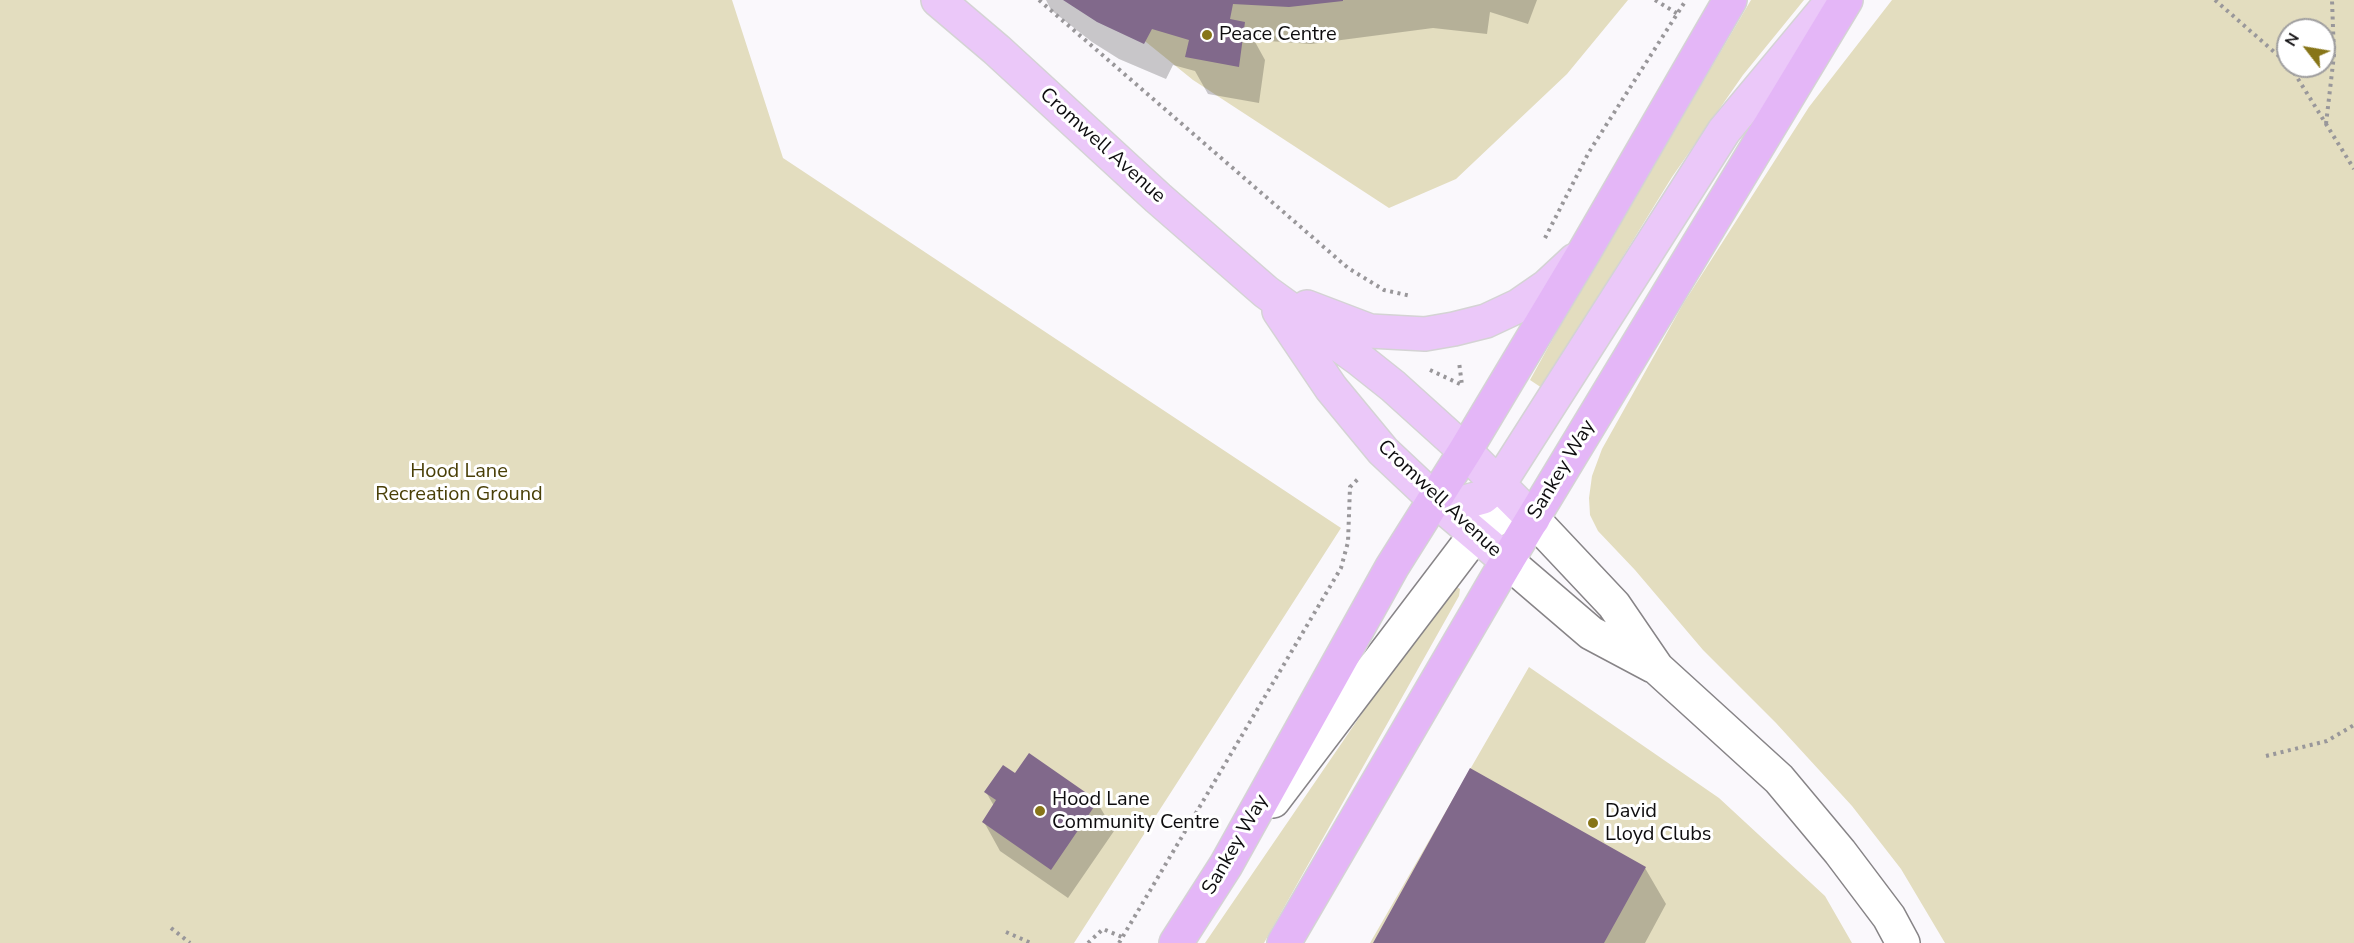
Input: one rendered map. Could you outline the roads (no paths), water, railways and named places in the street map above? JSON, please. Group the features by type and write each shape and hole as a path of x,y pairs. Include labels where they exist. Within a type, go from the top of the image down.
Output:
{"highway":[{"name":"Sankey Way","path":"1176,943 1226,865 1392,567 1465,451 1583,254 1730,0"},
{"name":"Sankey Way","path":"1284,943 1507,561 1846,0"}],"main road":[{"name":"Cromwell Avenue","path":"938,0 997,50 1158,198 1266,292 1359,358 1465,451 1533,519"},
{"path":"1434,499 1461,503 1483,497 1499,484 1724,131 1833,0"},
{"path":"1266,292 1370,331 1425,334 1486,321 1518,306 1547,286 1583,254"},
{"name":"Cromwell Avenue","path":"1266,292 1331,388 1383,451 1434,499 1507,561"}],"street":[{"path":"1226,865 1475,535 1487,524 1503,516 1520,515 1533,519 1614,605 1657,668 1779,779 1840,852 1888,916 1903,943"},
{"path":"1507,561 1591,633 1657,668"}],"place":[{"name":"Peace Centre","path":"1207,35"},
{"name":"Hood Lane Community Centre","path":"1040,811"},
{"name":"David Lloyd Clubs","path":"1593,823"}],"park label":[{"name":"Hood Lane Recreation Ground","path":"459,484"}]}
